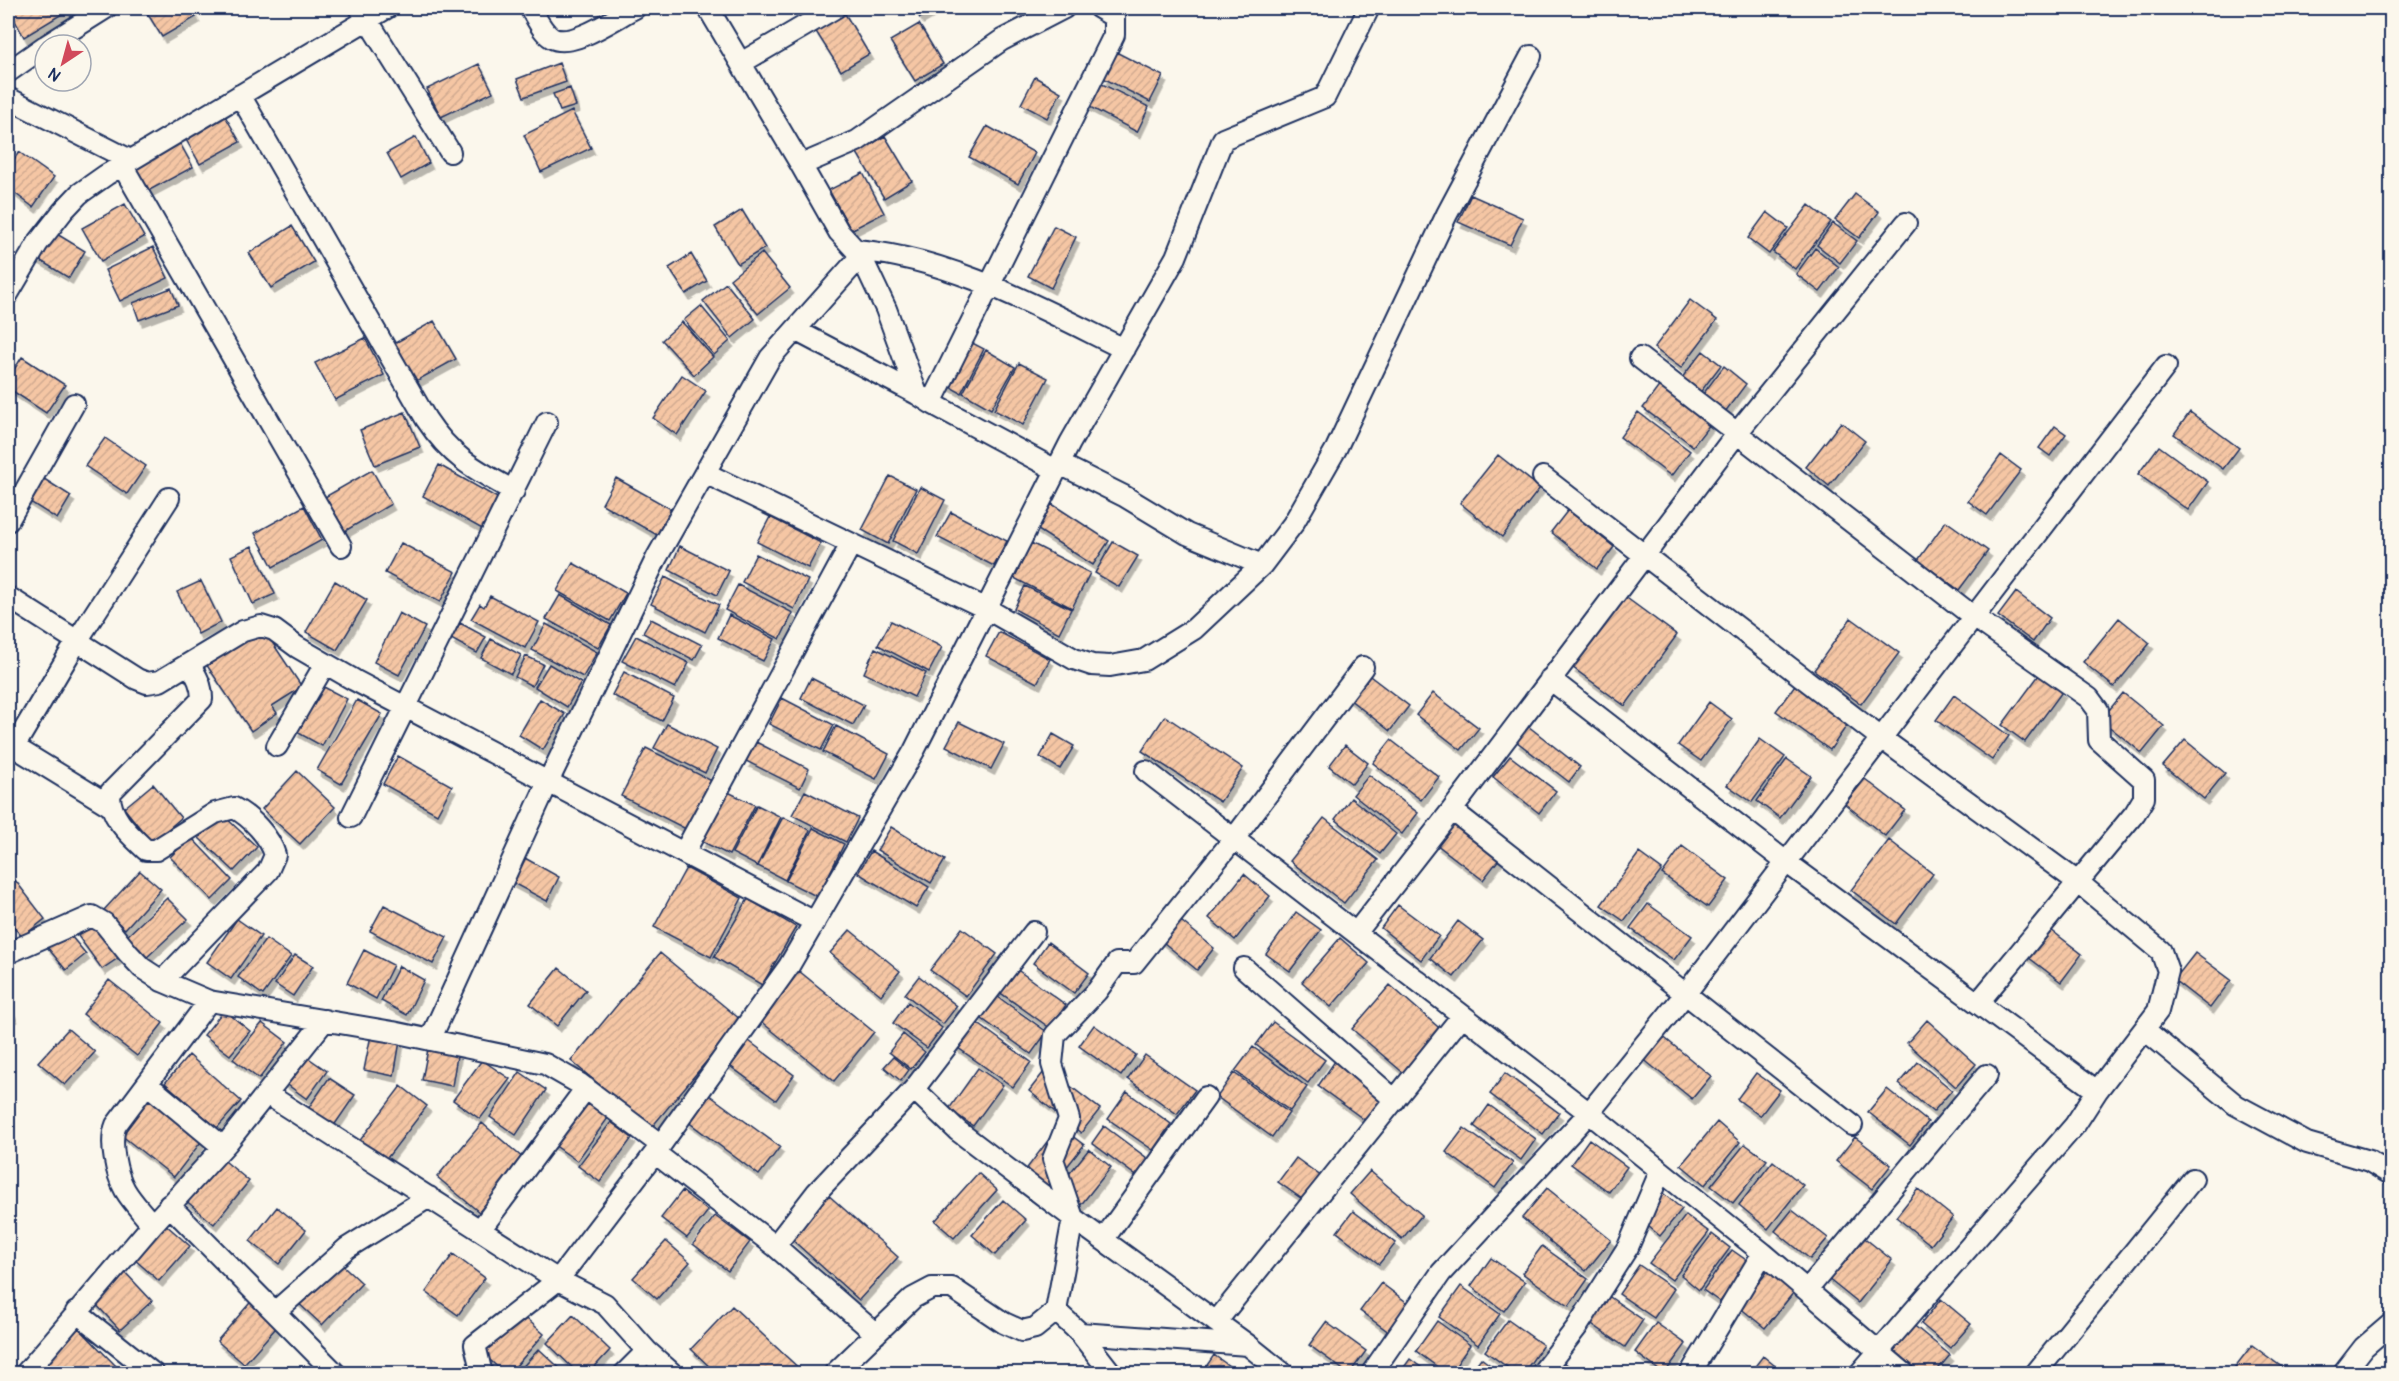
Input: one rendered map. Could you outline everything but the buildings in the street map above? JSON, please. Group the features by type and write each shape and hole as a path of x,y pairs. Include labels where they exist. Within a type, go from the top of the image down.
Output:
{"street":[{"path":"67,33 106,8"},
{"path":"9,287 38,243 79,194 240,95 364,13 387,8"},
{"path":"530,8 546,33 554,39 563,40 576,39 635,8"},
{"path":"708,8 839,232 858,253 886,309 924,398"},
{"path":"741,63 835,8"},
{"path":"801,165 857,141 1002,40 1064,8"},
{"path":"924,398 989,284 1114,35 1114,17 1099,8"},
{"path":"482,1374 475,1345 558,1280 658,1149 789,966 914,751 1058,467 1176,257 1223,139 1325,97 1369,8"},
{"path":"364,13 450,152"},
{"path":"8,72 33,55"},
{"path":"705,473 987,609 1074,659 1092,665 1110,666 1144,660 1194,629 1263,565 1293,524 1336,448 1447,214 1531,56"},
{"path":"240,95 435,434 465,463 514,491"},
{"path":"8,98 126,163 341,546"},
{"path":"1356,933 1452,810 1737,433 1906,223"},
{"path":"858,253 889,253 989,284 1124,349"},
{"path":"430,1040 548,782 657,557 770,358 858,253"},
{"path":"795,330 1058,467 1124,496 1187,534 1263,565"},
{"path":"1641,358 1974,617 2089,699 2098,710 2099,740 2144,780 2144,798 2135,813 1978,1003"},
{"path":"1371,1374 1441,1274 1589,1113 1686,993 2166,366"},
{"path":"8,521 74,404"},
{"path":"351,817 547,422"},
{"path":"1543,477 1881,738 2079,883 2161,951 2168,971 2163,997 2158,1011 2145,1030 2097,1091 2075,1125 1858,1374"},
{"path":"109,805 11,745 169,498"},
{"path":"684,853 851,544"},
{"path":"8,597 137,679 147,683 160,681 243,631 261,626 274,630 285,640 325,664 815,922"},
{"path":"162,981 268,871 275,855 271,842 240,811 234,808 215,813 156,850 146,850 115,817 109,805 110,793 202,699 198,677 189,664"},
{"path":"277,746 325,664"},
{"path":"834,1374 913,1298 945,1288 1022,1331 1035,1328 1056,1311 1073,1218 1053,1159 1069,1119 1052,1064 1055,1035 1097,991 1118,963 1134,963 1233,840 1363,667"},
{"path":"1550,679 1786,862 2097,1091"},
{"path":"1146,771 1589,1113 1763,1253 1905,1374"},
{"path":"1452,810 1852,1125"},
{"path":"8,953 92,916 104,923 142,968 162,981 209,1001 325,1020 545,1064 586,1088 776,1246 876,1334"},
{"path":"776,1246 816,1193 914,1089 1034,932"},
{"path":"1244,968 1395,1100"},
{"path":"152,1225 120,1180 113,1133 116,1125 209,1001"},
{"path":"1216,1322 1462,1016"},
{"path":"25,1374 169,1205 223,1147 325,1020"},
{"path":"2145,1030 2236,1105 2307,1143 2369,1161 2391,1175"},
{"path":"1807,1290 1987,1075"},
{"path":"147,1084 223,1147"},
{"path":"480,1230 586,1088"},
{"path":"914,1089 958,1131 1284,1374"},
{"path":"267,1094 558,1280 605,1305 647,1351 673,1374"},
{"path":"1103,1240 1206,1097"},
{"path":"1541,1374 1577,1327 1628,1247 1660,1172"},
{"path":"2035,1374 2193,1179"},
{"path":"275,1312 347,1248 429,1197"},
{"path":"169,1205 336,1374"},
{"path":"1690,1374 1763,1253"},
{"path":"1056,1311 1080,1333 1112,1374"},
{"path":"76,1312 154,1374"},
{"path":"2343,1374 2364,1347 2391,1323"},
{"path":"1080,1333 1248,1345"},
{"path":"624,1374 647,1351"}]}
